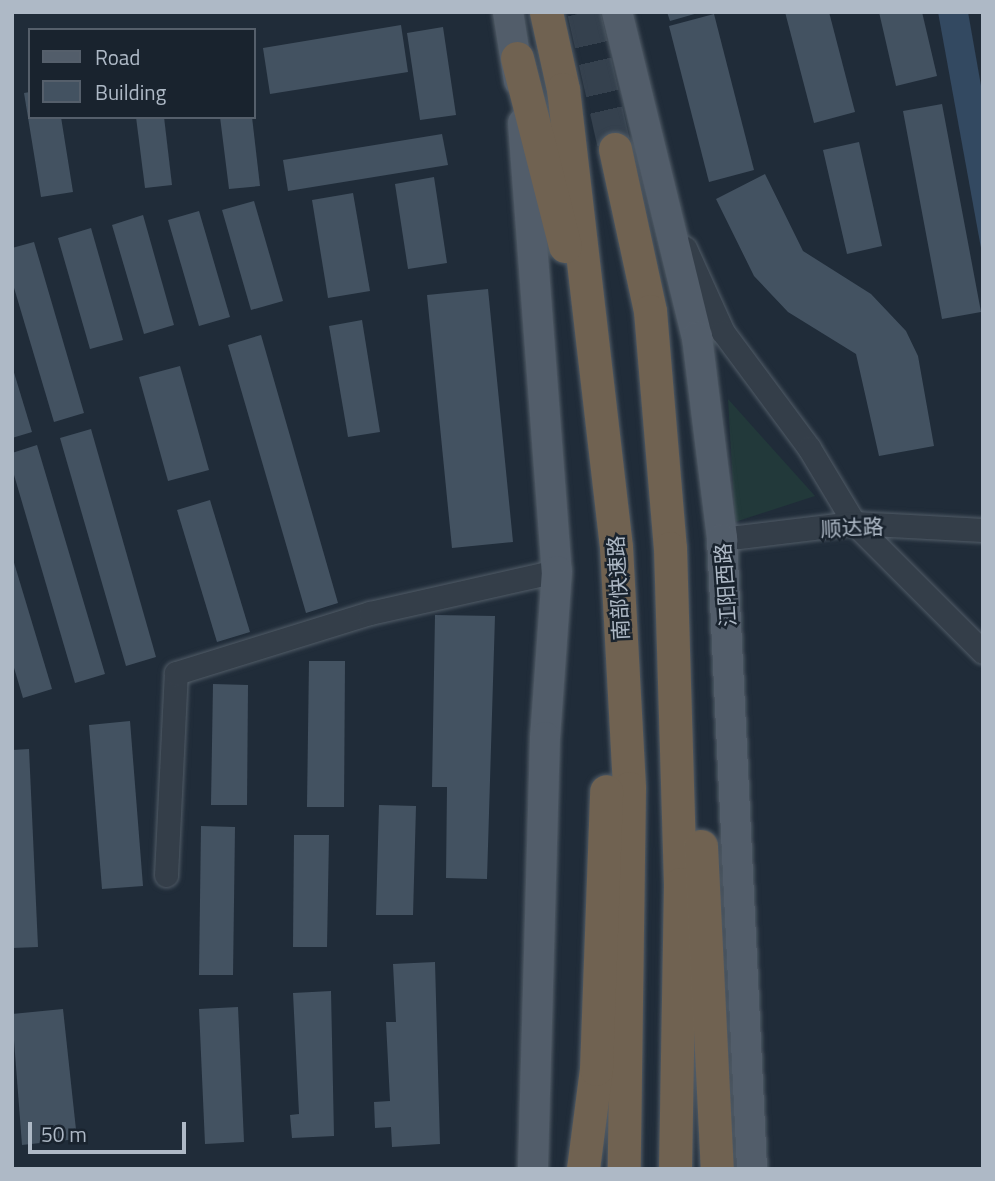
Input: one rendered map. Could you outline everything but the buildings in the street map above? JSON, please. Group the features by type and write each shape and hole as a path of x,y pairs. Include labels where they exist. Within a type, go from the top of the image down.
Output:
{"highway":[{"name":"南部快速路","path":"546,12 563,89 600,384 616,547 629,788 624,1169"},
{"path":"517,58 600,384"},
{"path":"615,149 650,311 670,548 698,771 717,1169"},
{"path":"595,1169 596,1069 616,547"},
{"path":"670,548 680,884 675,1169"},
{"path":"709,1169 711,1042"},
{"path":"583,1169 596,1069"}],"main road":[{"path":"508,12 517,58 546,372 557,570 545,737 533,1169"},
{"name":"江阳西路","path":"617,12 697,337 722,539 752,1169"}],"street":[{"path":"665,204 723,332 809,448 854,523 983,652"},
{"name":"顺达路","path":"722,539 854,523 983,530"},
{"path":"166,875 176,673 370,613 557,570"}],"green space":[{"path":"728,399 815,496 735,522"}],"water":[{"path":"938,12 968,12 983,97 983,259"}],"tunnel":[{"path":"584,12 615,149"}]}
